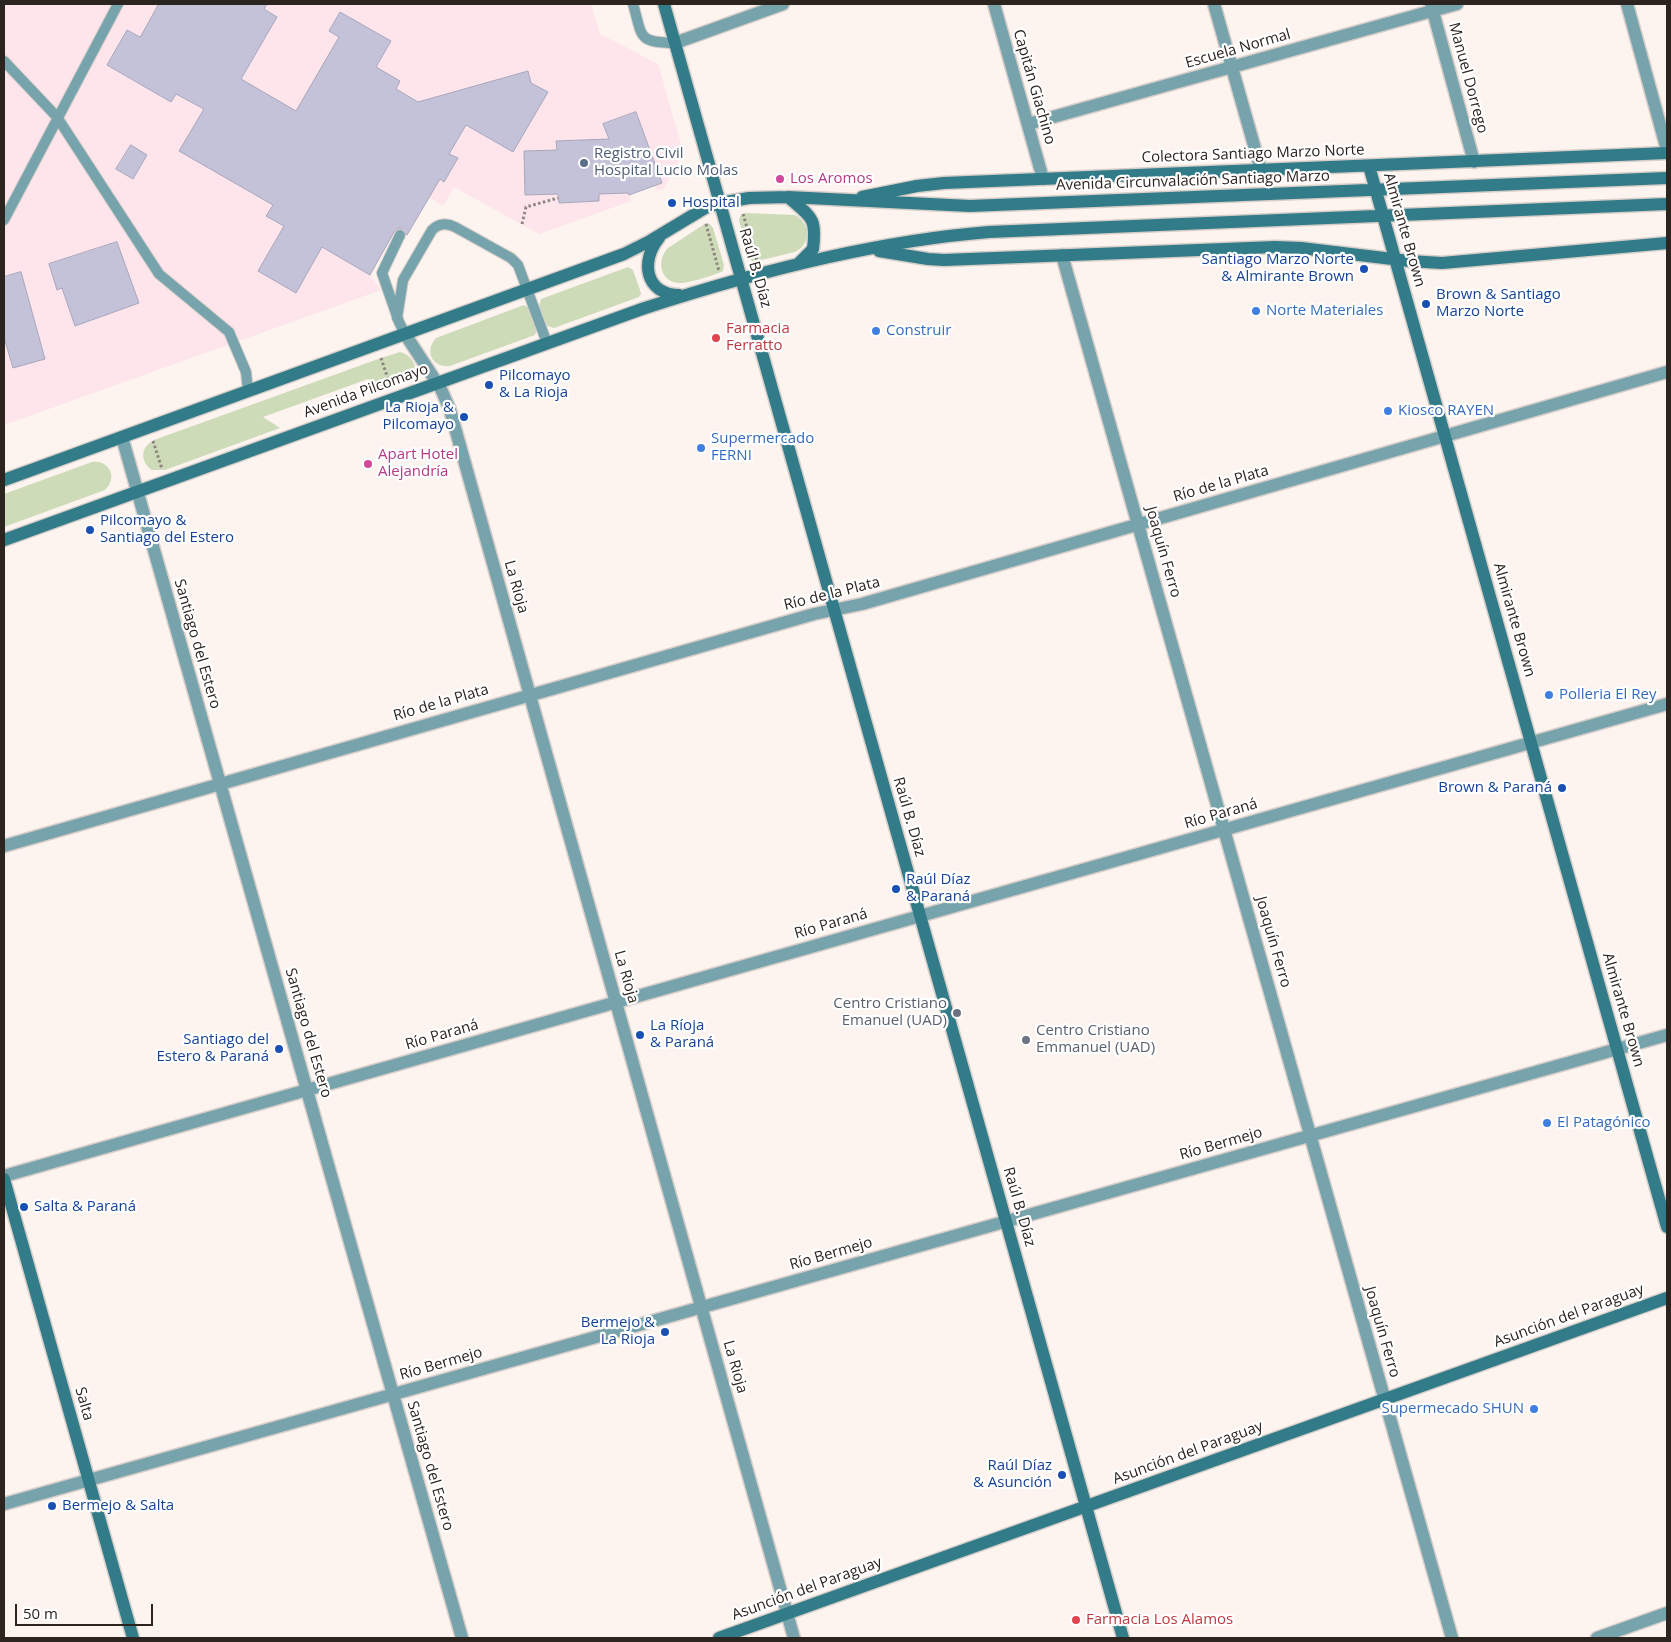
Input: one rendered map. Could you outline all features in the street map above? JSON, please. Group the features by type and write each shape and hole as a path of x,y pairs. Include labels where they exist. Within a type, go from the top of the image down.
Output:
{"main road":[{"name":"Raúl B. Díaz","path":"664,4 1123,1638"},
{"name":"Colectora Santiago Marzo Norte","path":"842,200 936,184 1474,162 1667,152"},
{"name":"Almirante Brown","path":"1369,166 1667,1227"},
{"name":"Avenida Circunvalación Santiago Marzo","path":"720,202 749,198 788,197 970,206 1667,178"},
{"path":"788,197 811,216 815,232 813,249 796,266"},
{"path":"4,480 624,254 663,234 690,216 720,202"},
{"path":"742,280 869,250 943,237 989,232 1667,204"},
{"path":"663,234 654,245 648,259 648,272 651,280 656,287 665,293 675,295 690,294"},
{"path":"869,250 944,260 1284,247 1428,263 1667,243"},
{"name":"Avenida Pilcomayo","path":"4,540 642,309 742,280"},
{"name":"Salta","path":"4,1177 133,1638"},
{"name":"Asunción del Paraguay","path":"719,1638 1667,1298"}],"street":[{"path":"675,43 784,4"},
{"name":"Capitán Giachino","path":"994,4 1043,179"},
{"path":"1214,4 1261,170"},
{"name":"Escuela Normal","path":"1028,124 1232,67 1432,7 1457,4"},
{"path":"1627,4 1667,152"},
{"name":"Manuel Dorrego","path":"1432,7 1474,162"},
{"name":"Joaquín Ferro","path":"1062,255 1452,1638"},
{"name":"La Rioja","path":"405,334 438,383 450,410 794,1638"},
{"name":"Río de la Plata","path":"4,846 814,614 862,604 1667,372"},
{"name":"Santiago del Estero","path":"122,437 462,1638"},
{"name":"Río Paraná","path":"4,1177 1667,704"},
{"name":"Río Bermejo","path":"4,1504 1667,1035"},
{"path":"1597,1638 1667,1613"}],"lane":[{"path":"4,220 118,4"},
{"path":"633,4 640,30 645,38 654,42 675,43"},
{"path":"4,61 57,117 159,274 229,332 246,372 248,391"},
{"path":"398,318 400,289 405,276 434,228 448,224 455,226 511,258 518,265 547,343"},
{"path":"400,236 382,273 405,334"}],"path":[{"path":"522,224 526,207 558,198"},
{"path":"743,214 757,262"},
{"path":"706,223 720,273"},
{"path":"381,358 391,388"},
{"path":"153,441 162,470"}],"shaded area":[{"path":"4,4 591,4 600,34 658,64 683,152 664,189 657,191 655,186 662,183 636,112 603,124 631,201 539,234 454,187 443,206 429,197 405,238 395,233 370,275 381,290 4,425"}],"green space":[{"path":"745,213 795,215 804,223 806,229 807,234 804,244 795,252 753,262 739,221 740,216"},
{"path":"706,223 710,224 713,228 724,265 723,271 684,283 673,282 668,279 664,275 661,264 664,253 668,248"},
{"path":"628,267 633,270 641,292 639,297 554,328 547,326 539,306 541,299"},
{"path":"524,305 529,308 537,330 535,335 450,366 439,364 432,358 430,353 432,343 436,338"},
{"path":"400,352 409,356 415,368 413,376 401,385 386,389 368,379 263,417 280,428 165,470 152,470 145,463 144,450 154,440"},
{"path":"92,462 103,464 110,471 111,480 105,490 4,527 4,494"}],"building":[{"path":"159,4 267,4 264,9 277,17 241,79 296,111 339,37 329,31 340,12 391,41 376,67 400,81 396,89 418,102 528,71 531,83 548,92 513,152 466,125 449,154 458,158 444,182 440,179 407,235 399,228 394,232 370,275 322,247 296,293 258,271 284,226 266,216 273,205 179,151 204,109 176,94 171,102 107,65 127,30 140,37"},
{"path":"636,112 662,183 629,195 628,193 599,194 599,201 559,203 558,194 525,195 524,151 557,150 556,141 609,139 603,124"},
{"path":"131,145 147,155 133,179 116,169"},
{"path":"117,242 139,303 75,326 62,288 57,290 49,264"},
{"path":"21,272 45,359 13,368 4,337 4,277"}],"place":[{"name":"Registro Civil Hospital Lucio Molas","path":"584,163"},
{"name":"Los Aromos","path":"780,179"},
{"name":"Hospital","path":"672,203"},
{"name":"Santiago Marzo Norte & Almirante Brown","path":"1364,269"},
{"name":"Brown & Santiago Marzo Norte","path":"1426,304"},
{"name":"Norte Materiales","path":"1256,311"},
{"name":"Construir","path":"876,331"},
{"name":"Farmacia Ferratto","path":"716,338"},
{"name":"Pilcomayo & La Rioja","path":"489,385"},
{"name":"Kiosco RAYEN","path":"1388,411"},
{"name":"La Rioja & Pilcomayo","path":"464,417"},
{"name":"Supermercado FERNI","path":"701,448"},
{"name":"Apart Hotel Alejandría","path":"368,464"},
{"name":"Pilcomayo & Santiago del Estero","path":"90,530"},
{"name":"Polleria El Rey","path":"1549,695"},
{"name":"Brown & Paraná","path":"1562,788"},
{"name":"Raúl Díaz & Paraná","path":"896,889"},
{"name":"Centro Cristiano Emanuel (UAD)","path":"957,1013"},
{"name":"La Ríoja & Paraná","path":"640,1035"},
{"name":"Centro Cristiano Emmanuel (UAD)","path":"1026,1040"},
{"name":"Santiago del Estero & Paraná","path":"279,1049"},
{"name":"El Patagónico","path":"1547,1123"},
{"name":"Salta & Paraná","path":"24,1207"},
{"name":"Bermejo & La Rioja","path":"665,1332"},
{"name":"Supermecado SHUN","path":"1534,1409"},
{"name":"Raúl Díaz & Asunción","path":"1062,1475"},
{"name":"Bermejo & Salta","path":"52,1506"},
{"name":"Farmacia Los Alamos","path":"1076,1620"}]}
